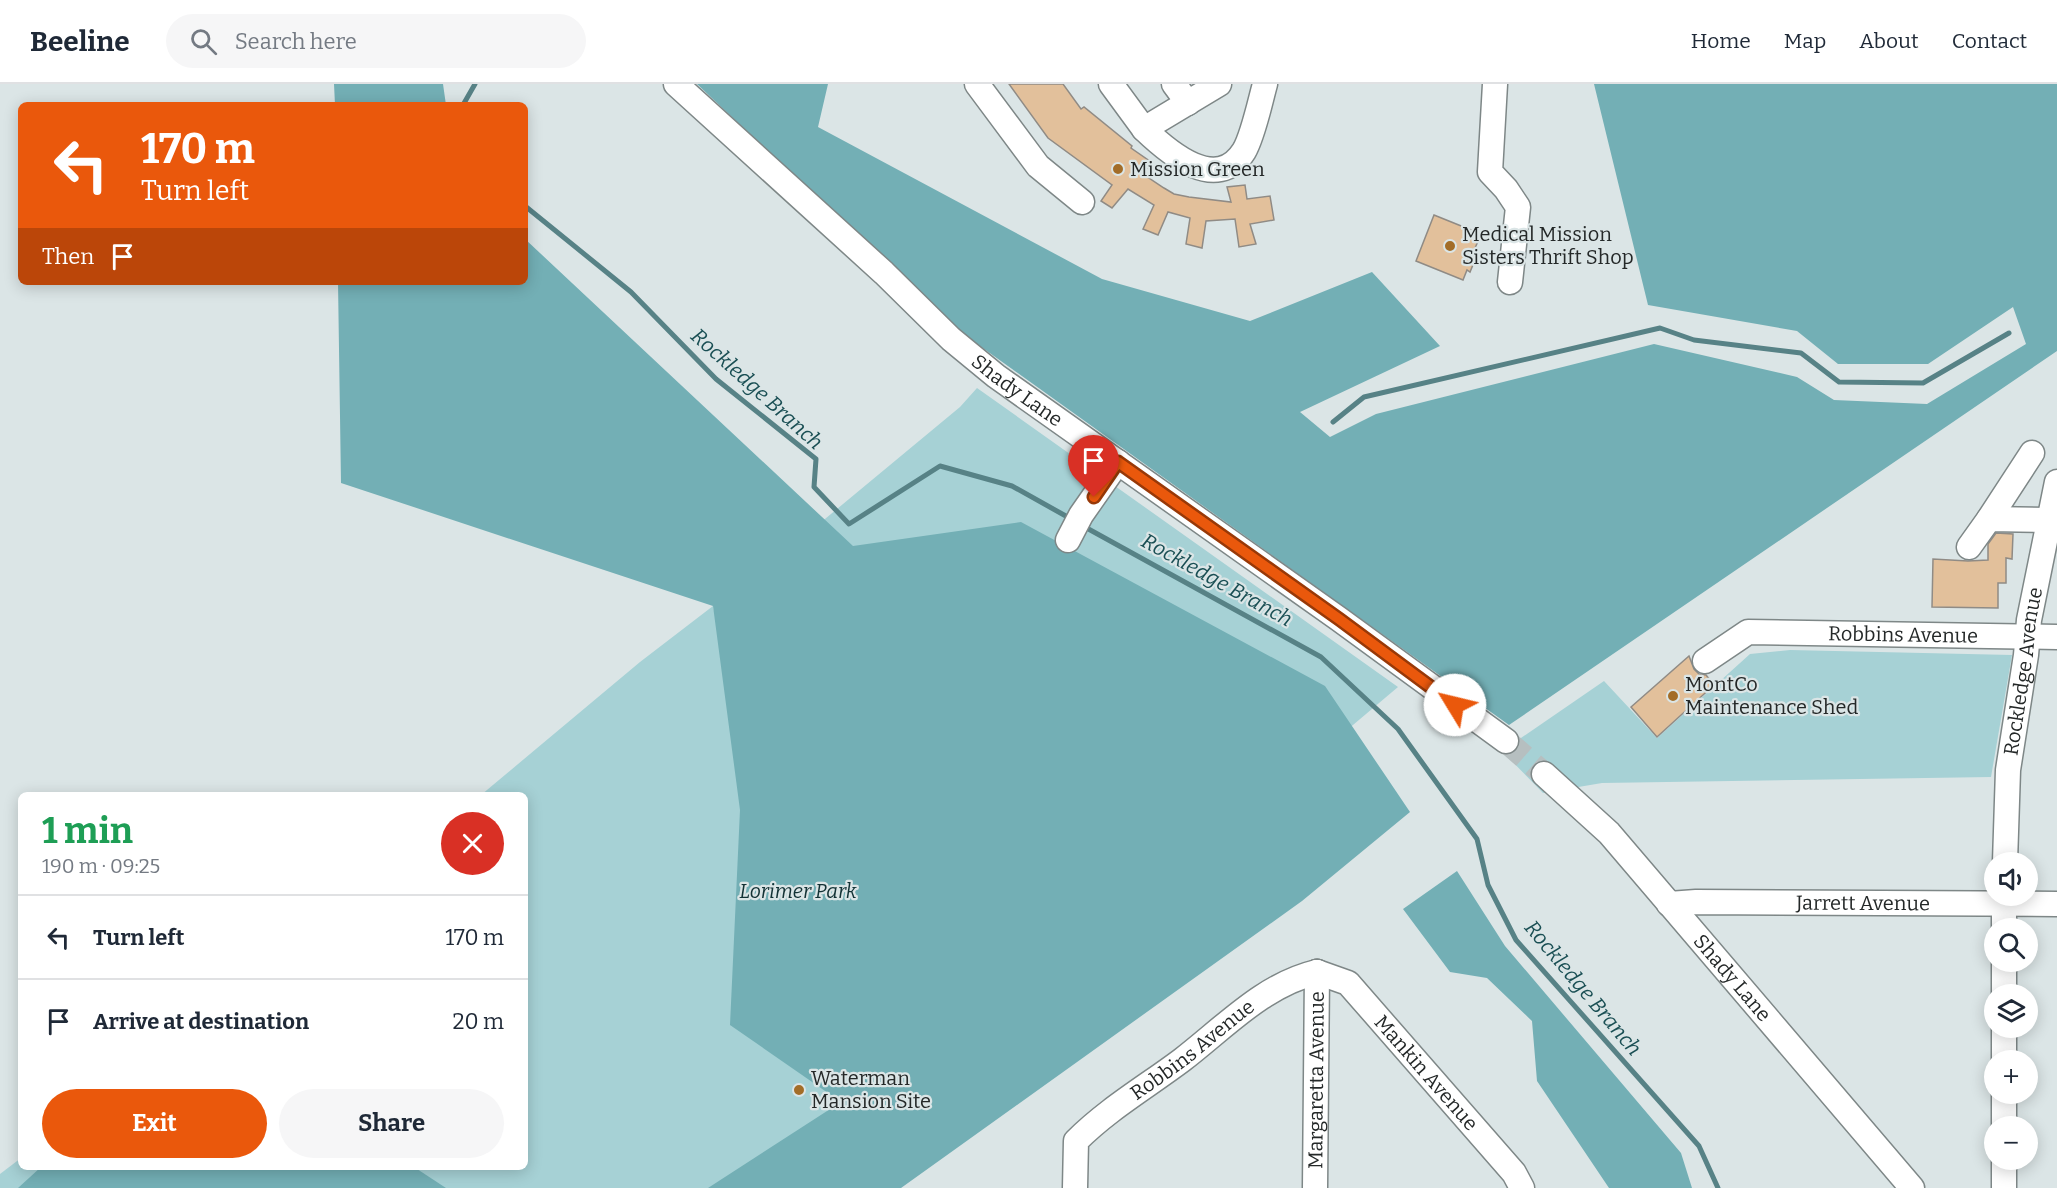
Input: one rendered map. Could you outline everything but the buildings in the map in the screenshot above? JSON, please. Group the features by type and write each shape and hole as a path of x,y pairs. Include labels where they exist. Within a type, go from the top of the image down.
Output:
{"street":[{"name":"Shady Lane","path":"676,84 884,273 951,339 996,376 1506,741"},
{"path":"978,84 1038,166 1082,202"},
{"path":"1110,84 1144,129 1166,150 1205,170 1221,170 1234,164 1245,149 1265,84"},
{"path":"1144,129 1181,93 1219,84"},
{"path":"1495,84 1490,172 1506,189 1518,207 1510,282"},
{"path":"1969,547 2032,453"},
{"path":"1068,540 1081,515 1118,462"},
{"name":"Rockledge Avenue","path":"2005,852 2008,770 2027,637 2057,482"},
{"path":"1989,519 2049,520"},
{"name":"Robbins Avenue","path":"1705,661 1718,639 1748,632 2057,637"},
{"name":"Shady Lane","path":"1544,774 1609,833 1912,1188"},
{"name":"Jarrett Avenue","path":"1669,904 1984,900"},
{"name":"Jarrett Avenue","path":"2038,903 2057,904"},
{"name":"Robbins Avenue","path":"1075,1188 1076,1141 1095,1121 1182,1060 1262,995 1296,977 1317,972"},
{"name":"Margaretta Avenue","path":"1315,1188 1317,972"},
{"name":"Mankin Avenue","path":"1317,972 1348,983 1514,1173 1522,1188"},
{"path":"2004,1170 2004,1188"}],"green space":[{"path":"334,84 443,84 446,102 335,102"},
{"path":"697,84 828,84 818,127 1102,279 1250,321 1372,272 1440,346 1300,412 1330,437 1376,414 1654,344 1797,377 1834,400 1927,404 2026,344 2013,307 1928,364 1838,364 1797,331 1648,305 1594,84 2057,84 2057,351 1509,725 952,326"},
{"name":"Lorimer Park","path":"528,242 853,546 1021,522 1325,686 1410,812 1302,901 901,1188 708,1188 841,1102 730,1025 740,810 713,606 341,483 338,285 528,285"},
{"name":"Lorimer Park","path":"977,388 1398,687 1334,741 853,1188 0,1188 0,1174 18,1160 18,1170 528,1170 528,792 485,792 640,662 713,606 714,611 960,407"},
{"path":"1790,650 2012,655 1991,777 1602,783 1543,793 1502,751 1604,681 1657,738 1750,654"},
{"path":"1457,871 1505,946 1681,1153 1692,1188 1609,1188 1537,1081 1532,1021 1487,978 1450,972 1403,909"},
{"path":"38,1170 419,1170 446,1188 18,1188"}],"waterway":[{"name":"Rockledge Branch","path":"465,102 475,84"},
{"name":"Rockledge Branch","path":"528,208 631,292 716,379 816,459 814,487 849,524 940,466 1012,486 1073,520"},
{"path":"1333,422 1364,397 1660,328 1694,340 1801,353 1839,382 1923,383 2009,333"},
{"name":"Rockledge Branch","path":"1083,526 1321,657 1398,729 1477,839 1488,885 1516,940 1699,1146 1718,1188"}],"tunnel":[{"path":"1506,741 1544,774"}],"place":[{"name":"Mission Green","path":"1118,169"},
{"name":"Medical Mission Sisters Thrift Shop","path":"1450,246"},
{"name":"MontCo Maintenance Shed","path":"1673,696"},
{"name":"Waterman Mansion Site","path":"799,1090"}],"route":[{"path":"1094,497 1118,462 1339,619 1455,705"}]}
